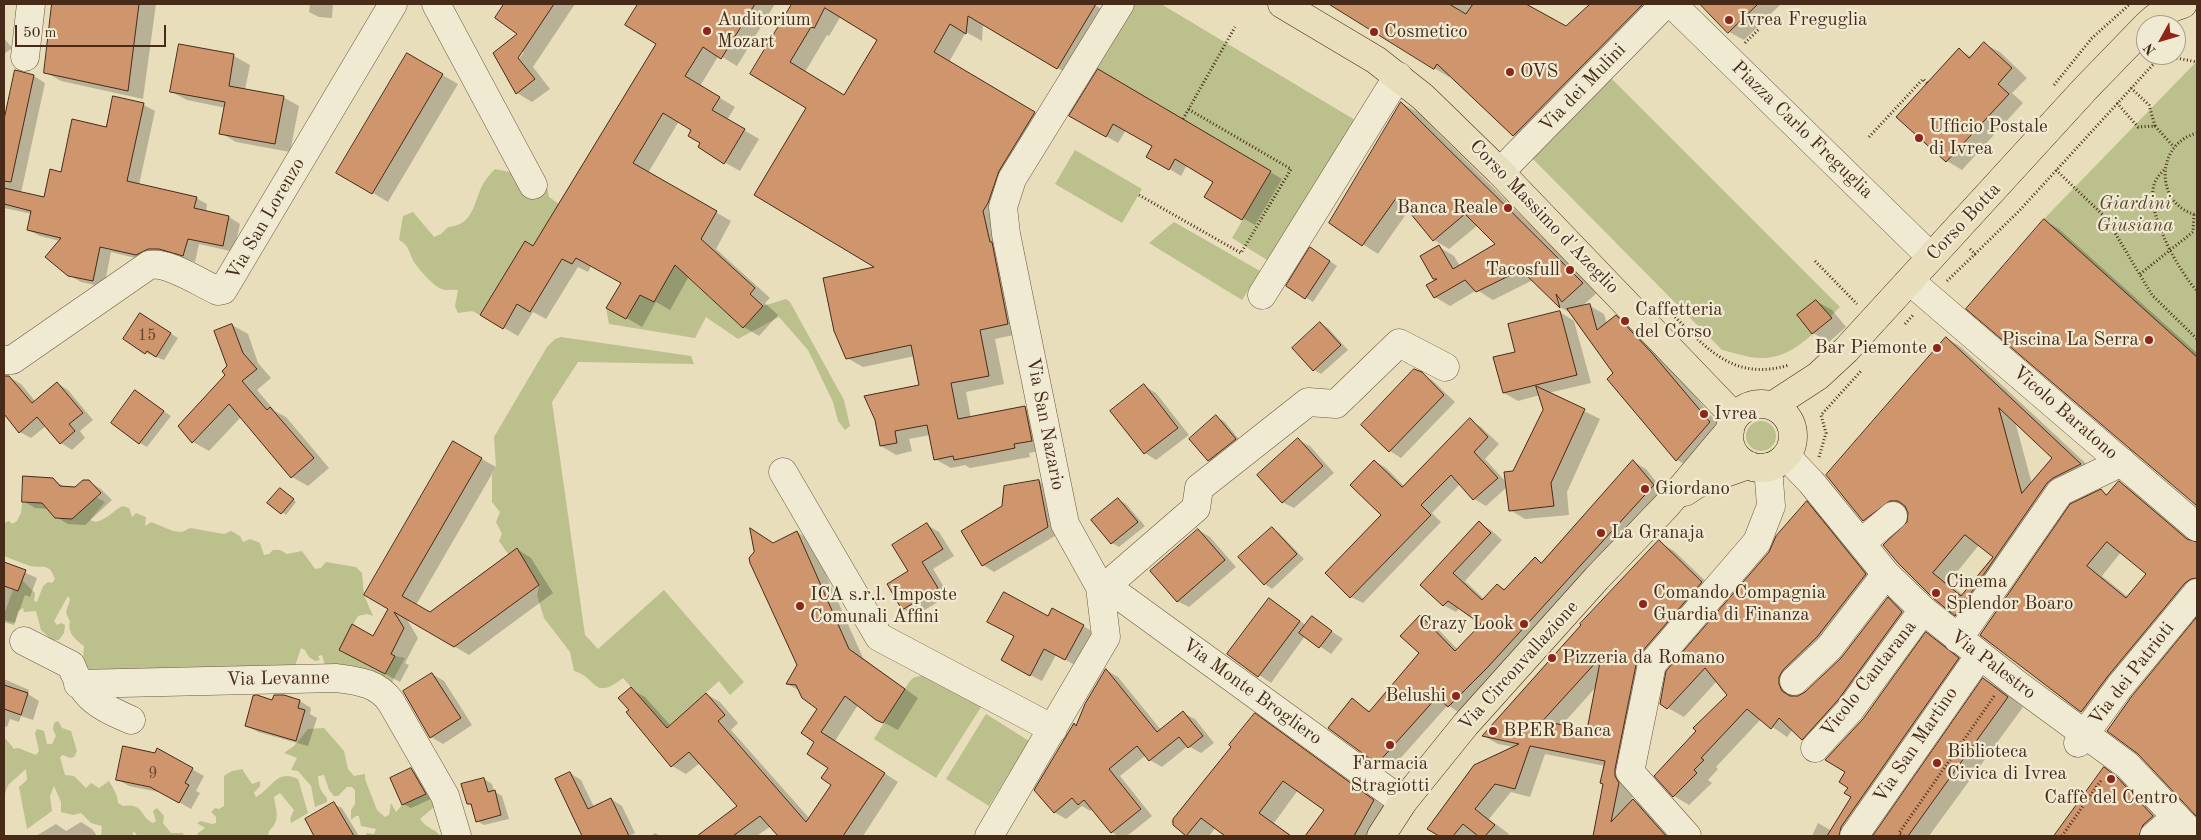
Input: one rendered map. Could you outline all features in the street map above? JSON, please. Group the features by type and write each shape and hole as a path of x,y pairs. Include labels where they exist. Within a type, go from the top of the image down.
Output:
{"main road":[{"name":"Corso Massimo d'Azeglio","path":"1282,4 1398,76 1423,97 1500,172 1686,362 1748,414"},
{"name":"Corso Botta","path":"2160,15 2183,4"},
{"name":"Corso Botta","path":"1667,505 1748,414 1818,376 1846,350 2136,37"},
{"path":"1667,505 1700,482 1767,463 1792,442 1792,426 1784,414 1748,414 1729,439 1733,450 1739,459 1767,463"},
{"name":"Via Circonvallazione","path":"1381,836 1403,802 1466,724 1532,649 1667,505"}],"street":[{"path":"25,57 32,4"},
{"name":"Via San Lorenzo","path":"4,360 12,360 149,265 158,264 218,291 224,290 393,4"},
{"path":"436,4 532,184"},
{"name":"Via San Nazario","path":"989,836 1106,637 1103,586 1065,524 1006,234 1003,207 1012,179 1120,4"},
{"name":"Via dei Mulini","path":"1500,172 1666,4"},
{"name":"Piazza Carlo Freguglia","path":"1672,4 1931,257"},
{"path":"1262,295 1398,76"},
{"name":"Vicolo Baratono","path":"1910,280 2197,527"},
{"path":"1103,586 1196,508 1199,488 1308,402 1336,404 1399,344 1445,367"},
{"path":"1958,639 2060,492 2122,462"},
{"path":"1687,836 1630,772 1652,664 1757,542 1771,506 1767,463"},
{"name":"Via Palestro","path":"1767,463 1811,482 1886,574 1922,610 2082,738 2127,765 2194,836"},
{"path":"783,472 879,637 1053,728"},
{"path":"1861,543 1893,516"},
{"path":"1794,681 1829,648 1886,574"},
{"name":"Via Monte Brogliero","path":"1103,586 1403,802"},
{"name":"Via dei Patrioti","path":"2082,738 2120,686 2197,593"},
{"name":"Vicolo Cantarana","path":"1815,748 1850,710 1922,610"},
{"path":"24,641 71,665 78,684 100,706 130,720"},
{"name":"Via San Martino","path":"1854,836 1980,655"},
{"name":"Via Levanne","path":"78,684 338,678 377,687 386,694 391,702 445,796 456,836"},
{"path":"2154,836 2176,817"}],"path":[{"path":"1183,119 1235,27"},
{"path":"2197,62 2166,56 2159,58 2056,170 2106,218 2152,294 2197,339"},
{"path":"1869,137 1923,79 1927,83"},
{"path":"2131,88 2149,105 2155,126 2174,147"},
{"path":"2117,103 2138,126 2155,126"},
{"path":"1139,195 1241,254 1291,169 1188,109"},
{"path":"2140,274 2193,232 2195,214 2182,208 2170,194 2164,170 2166,160 2174,147 2184,138 2197,133"},
{"path":"2164,170 2156,180 2153,192 2160,227 2197,291"},
{"path":"1900,328 1975,254"},
{"path":"1815,261 1858,305"},
{"path":"1851,311 1864,298"},
{"path":"1670,312 1705,348 1726,362 1749,370 1772,370 1792,364"},
{"path":"1811,482 1826,433 1821,415 1863,369"},
{"path":"1904,836 1899,833 1995,695"},
{"path":"2062,836 2102,778"}],"green space":[{"path":"1131,4 1161,4 1355,120 1267,260 1232,238 1271,171 1093,67"},
{"name":"Giardini Giusiana","path":"2197,61 2197,357 2044,219"},
{"path":"1609,76 1840,307 1797,347 1776,356 1764,358 1748,357 1722,350 1529,155"},
{"path":"1075,150 1142,189 1122,223 1055,184"},
{"path":"495,169 514,173 524,189 547,187 549,197 559,204 533,246 525,241 480,315 472,311 458,313 455,306 458,290 444,290 434,284 417,266 407,248 399,240 403,216 413,212 434,237 441,234 448,227 456,226 467,219 471,214 481,188"},
{"path":"1174,222 1260,271 1242,300 1149,243"},
{"path":"675,265 683,270 692,281 743,328 763,306 786,299 790,302 844,400 850,426 845,430 838,421 833,402 808,350 779,317 738,339 706,317 695,338 609,324 606,308 626,319 640,295 654,302"},
{"path":"561,337 691,356 694,364 578,362 552,402 585,635 598,649 664,590 744,682 730,695 719,681 667,728 623,678 613,685 600,688 574,671 570,652 544,618 537,595 539,585 517,548 508,554 499,541 502,534 496,522 500,512 492,502 492,475 496,467 494,437 547,347 555,339"},
{"path":"1761,421 1772,425 1776,436 1772,447 1761,451 1750,447 1746,436 1750,425"},
{"path":"96,497 105,502 90,520 95,522 123,506 129,508 132,517 136,513 146,517 145,526 151,522 173,531 182,532 190,528 224,534 231,531 240,536 243,542 250,539 260,543 264,555 269,554 273,550 280,550 287,554 302,551 315,569 321,568 326,562 356,567 362,573 364,595 373,616 367,614 358,616 339,650 386,673 395,656 405,658 390,686 345,665 326,669 322,655 318,656 320,660 315,661 301,648 294,669 87,675 83,660 84,646 75,638 69,625 70,621 66,612 70,599 68,596 54,621 57,625 61,623 65,625 64,633 59,640 52,640 41,630 36,611 24,612 23,608 18,611 15,623 4,620 4,614 13,590 18,591 22,580 35,593 34,601 37,602 43,586 48,582 52,583 55,579 51,570 46,567 30,566 4,556 4,523 9,521 12,524 17,521 21,513 22,502 42,503 55,518 72,519"},
{"path":"923,675 983,704 936,778 874,739 909,682 913,678"},
{"path":"986,714 1029,741 989,806 946,779"},
{"path":"58,721 62,728 71,731 77,751 74,757 70,758 63,755 60,757 65,775 74,776 86,788 91,783 99,788 109,781 116,794 118,803 123,806 138,808 153,823 156,821 153,811 157,808 164,816 163,823 171,833 183,833 184,836 138,836 133,831 133,836 101,836 102,826 91,823 81,813 73,815 61,812 61,802 54,786 50,796 52,811 27,829 19,787 27,780 26,769 8,785 4,797 4,739 14,749 18,748 36,755 39,751 35,733 37,729 44,731 47,744 52,744 56,736 53,729 54,723"},
{"path":"324,728 344,751 348,769 354,776 365,774 365,779 377,810 385,817 389,815 391,803 396,812 402,805 432,791 434,807 420,819 440,836 365,836 367,833 374,834 376,829 361,826 359,816 351,820 351,810 355,804 355,790 352,787 347,787 338,796 334,796 329,790 324,775 318,776 318,779 327,802 315,807 311,786 298,771 291,770 297,758 284,753 294,746 308,729"},
{"path":"242,769 252,784 260,781 260,786 254,793 256,797 279,778 290,776 298,779 308,813 291,823 290,819 294,810 280,793 274,797 276,819 268,836 199,836 197,834 205,828 197,823 201,821 212,824 216,823 216,817 211,812 215,808 219,809 224,806 224,776 232,771"}],"building":[{"path":"52,4 139,4 128,91 44,73"},
{"path":"504,4 554,4 518,58 535,79 516,94 493,53 517,34 495,18"},
{"path":"638,4 755,4 721,59 703,47 685,76 720,97 712,110 745,129 724,164 698,147 700,143 688,136 691,130 663,113 633,163 717,211 701,239 755,288 750,294 763,306 743,328 675,265 654,302 640,295 626,319 606,308 621,283 576,258 572,264 562,259 530,312 517,304 503,329 480,315 525,241 533,246 656,44 625,25"},
{"path":"792,4 1096,4 1057,69 968,16 966,34 950,24 934,52 1035,112 999,171 988,203 983,211 990,242 992,242 1008,324 980,330 989,376 951,383 958,419 1025,406 1032,441 1014,444 1015,448 991,453 954,460 953,456 934,460 927,425 895,431 897,443 880,446 875,420 864,396 919,385 911,345 846,359 834,331 823,278 874,267 754,195 806,108 750,74","holes":["825,8 877,40 844,95 790,62 811,27 814,28"]},
{"name":"OVS","path":"1329,4 1449,4 1466,14 1473,4 1526,4 1566,26 1590,4 1643,4 1513,136 1437,64 1434,69"},
{"name":"Ivrea Freguglia","path":"1700,4 1758,4 1728,33"},
{"path":"1984,42 2012,68 1998,84 2009,94 1946,162 1896,117 1959,48 1969,58"},
{"path":"179,44 234,54 229,86 284,96 275,144 219,134 225,102 170,92"},
{"path":"407,53 443,74 372,194 336,173"},
{"path":"1098,69 1271,171 1242,220 1204,197 1213,182 1175,159 1169,170 1146,157 1152,146 1113,124 1106,137 1069,116"},
{"path":"15,70 34,75 11,182 4,181 4,120"},
{"path":"113,96 144,103 127,181 197,197 194,208 229,216 223,246 188,239 183,256 159,249 148,249 136,255 100,247 93,281 68,276 45,257 61,238 27,230 31,211 4,204 4,188 44,197 50,169 61,172 72,119 106,127"},
{"path":"1401,102 1583,283 1562,302 1556,294 1560,308 1521,270 1476,292 1465,280 1434,298 1426,285 1437,279 1433,279 1420,256 1439,245 1453,269 1495,244 1465,214 1433,241 1397,197 1362,246 1329,223"},
{"path":"2044,219 2197,357 2196,505 1966,309"},
{"path":"1310,247 1330,261 1305,299 1286,286"},
{"path":"1816,300 1832,318 1812,334 1797,315"},
{"path":"1590,304 1597,330 1616,315 1651,352 1710,422 1676,461 1607,379 1613,373 1567,309"},
{"path":"1560,311 1577,375 1503,393 1493,357 1515,352 1508,324"},
{"path":"140,313 171,333 156,357 147,351 145,354 123,339"},
{"path":"1320,322 1341,345 1313,371 1292,348"},
{"path":"232,324 243,353 257,369 242,381 267,410 270,407 314,458 291,478 229,404 192,443 178,426 225,375 222,371 227,366 214,331"},
{"path":"1946,337 2081,464 2047,483 1955,616 1933,598 1883,545 1907,522 1908,513 1905,506 1898,501 1890,501 1863,521 1826,475","holes":["1999,408 2052,458 2022,493","1965,535 1993,557 1961,596 1933,573"]},
{"path":"1414,369 1422,372 1444,395 1389,452 1361,425"},
{"path":"4,376 9,376 32,403 57,382 83,413 69,424 75,431 60,444 37,417 19,433 4,414"},
{"path":"1144,384 1178,428 1144,454 1110,411"},
{"path":"1536,386 1585,409 1551,483 1554,506 1509,511 1504,472 1513,471 1543,410"},
{"path":"135,390 164,411 139,444 111,423"},
{"path":"1216,415 1236,439 1208,461 1189,439"},
{"path":"1470,418 1488,437 1474,452 1498,478 1473,500 1451,475 1421,505 1431,515 1350,598 1325,573 1381,515 1350,485 1374,460 1402,487"},
{"path":"1298,438 1323,466 1282,503 1257,475"},
{"path":"453,441 482,458 402,596 430,612 517,548 539,585 454,647 394,612 404,628 391,654 395,656 385,674 339,650 352,624 373,636 388,609 364,595"},
{"path":"1633,460 1654,485 1487,668 1448,707 1437,697 1377,764 1328,728 1352,698 1369,712 1419,653 1400,636 1420,615 1455,651 1481,624 1448,601 1443,606 1420,585 1479,521 1491,533 1453,573 1482,600 1497,584 1504,590 1535,557 1541,563"},
{"path":"23,476 53,478 60,486 75,487 83,480 89,480 101,493 72,519 55,518 42,503 22,502"},
{"path":"1039,480 1048,527 982,566 961,531 1002,506 1004,486"},
{"path":"2119,481 2187,539 2197,542 2197,578 2185,583 2108,676 2081,712 1980,635 2070,504 2101,489 2106,495","holes":["2107,542 2146,574 2126,598 2087,566"]},
{"path":"280,488 294,499 281,514 267,503"},
{"path":"1118,498 1138,522 1111,544 1091,520"},
{"path":"1807,501 1866,574 1817,637 1783,670 1779,677 1782,691 1790,696 1798,696 1805,692 1841,658 1888,597 1902,612 1838,700 1802,740 1779,718 1771,729 1747,709 1701,758 1704,760 1694,770 1697,773 1673,797 1654,776 1696,731 1693,728 1727,695 1705,668 1667,709 1660,704 1666,671 1769,552 1776,536"},
{"path":"927,523 943,549 922,562 938,588 902,610 887,584 908,571 892,545"},
{"path":"1272,527 1297,554 1264,585 1238,557"},
{"path":"750,528 773,543 797,531 849,649 905,689 883,723 876,720 845,696 821,732 885,773 843,836 778,836 760,816 733,836 697,836 737,806 689,752 671,767 626,712 629,710 618,698 631,687 667,728 706,693 725,715 718,721 806,822 831,785 821,778 828,768 807,754 814,742 801,733 817,709 802,698 796,685 786,684 797,665 750,563 749,558 754,552"},
{"path":"1198,529 1225,560 1177,602 1150,571"},
{"path":"1659,540 1702,582 1640,654 1637,660 1615,769 1615,776 1619,783 1611,822 1633,799 1666,836 1593,836 1603,784 1600,783 1605,761 1530,746 1515,789 1495,784 1475,809 1495,825 1485,836 1478,836 1463,824 1453,836 1439,836 1427,829 1474,765 1519,744 1482,736 1580,624","holes":["1601,657 1587,730 1543,721"]},
{"path":"4,562 26,570 18,591 4,586"},
{"path":"1004,592 1048,616 1052,608 1084,625 1065,660 1044,649 1030,676 1001,660 1014,636 987,622"},
{"path":"1269,598 1300,621 1258,677 1227,654"},
{"path":"1312,616 1332,631 1319,648 1299,633"},
{"path":"2197,617 2197,817 2138,754 2107,731 2132,696"},
{"path":"1926,632 1959,658 1841,827 1839,836 1827,836 1851,797 1844,793 1848,788 1839,782 1845,772 1825,760 1863,719"},
{"path":"1106,669 1157,732 1183,711 1203,736 1188,748 1179,737 1149,761 1137,746 1109,769 1141,809 1111,833 1084,800 1078,805 1072,798 1054,813 1034,790 1074,723 1076,726 1085,704"},
{"path":"432,673 461,718 430,738 403,691"},
{"name":"Biblioteca Civica di Ivrea","path":"1983,678 2008,697 1908,836 1873,836"},
{"path":"4,685 28,693 21,715 4,709"},
{"path":"257,695 272,700 274,695 284,695 300,700 298,708 305,710 296,741 245,726 253,696"},
{"path":"1255,713 1374,800 1354,836 1305,836 1324,810 1283,781 1259,813 1291,836 1225,836 1201,818 1186,836 1173,825 1173,819 1231,747 1229,745"},
{"path":"123,746 155,753 157,748 193,768 185,783 189,785 179,803 150,787 116,780"},
{"path":"2104,767 2117,777 2153,816 2143,825 2139,836 2054,836"},
{"path":"411,768 426,794 402,805 390,778"},
{"path":"570,772 588,809 611,798 629,836 582,836 555,779"},
{"path":"484,778 488,792 495,790 501,815 476,822 471,804 467,804 461,784"},
{"path":"334,802 354,836 314,836 305,819"}],"place":[{"name":"Ivrea Freguglia","path":"1729,20"},
{"name":"Auditorium Mozart","path":"707,31"},
{"name":"Cosmetico","path":"1374,32"},
{"name":"OVS","path":"1510,72"},
{"name":"Ufficio Postale di Ivrea","path":"1919,138"},
{"name":"Banca Reale","path":"1508,208"},
{"name":"Tacosfull","path":"1570,270"},
{"name":"Caffetteria del Corso","path":"1625,321"},
{"name":"Piscina La Serra","path":"2149,340"},
{"name":"Bar Piemonte","path":"1937,348"},
{"name":"Ivrea","path":"1704,414"},
{"name":"Giordano","path":"1645,489"},
{"name":"La Granaja","path":"1601,533"},
{"name":"Cinema Splendor Boaro","path":"1936,593"},
{"name":"Comando Compagnia Guardia di Finanza","path":"1643,604"},
{"name":"ICA s.r.l. Imposte Comunali Affini","path":"800,606"},
{"name":"Crazy Look","path":"1524,624"},
{"name":"Pizzeria da Romano","path":"1552,658"},
{"name":"Belushi","path":"1456,696"},
{"name":"BPER Banca","path":"1493,731"},
{"name":"Farmacia Stragiotti","path":"1390,745"},
{"name":"Biblioteca Civica di Ivrea","path":"1937,763"},
{"name":"Caffè del Centro","path":"2111,779"}]}
